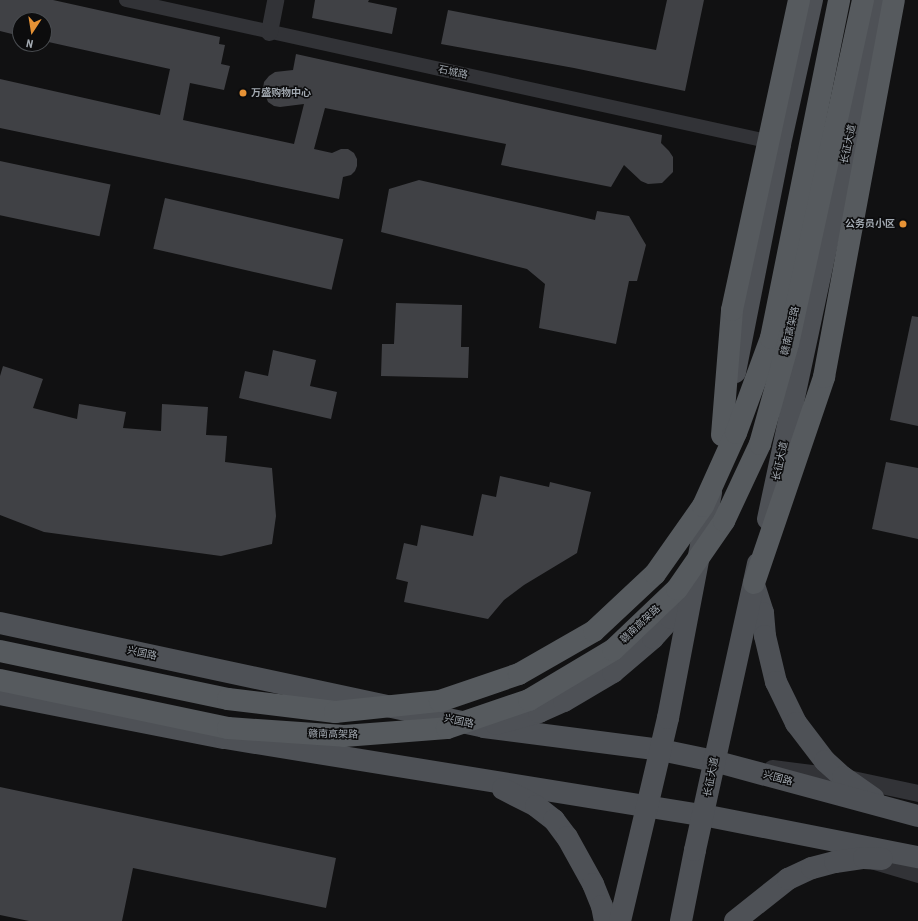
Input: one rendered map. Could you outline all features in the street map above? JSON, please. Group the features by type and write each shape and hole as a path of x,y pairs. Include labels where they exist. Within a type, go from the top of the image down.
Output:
{"highway":[{"path":"722,435 732,310 799,0"},
{"name":"赣南高架路","path":"0,651 228,699 335,712 440,701 519,674 594,631 655,574 703,506 736,433 771,338 839,0"},
{"name":"赣南高架路","path":"0,680 228,728 344,736 447,728 530,700 613,650 677,590 724,521 760,444 788,344 863,0"},
{"path":"754,584 824,376 894,0"}],"main road":[{"path":"620,921 661,750 780,144 812,0"},
{"name":"长征大道","path":"681,921 714,761 754,584 879,0"},
{"path":"484,726 539,712 589,687 613,672 638,651 671,618 686,597 696,577"},
{"path":"754,584 763,613 770,659 785,704 810,743 825,761 843,778 883,804 905,814 918,816"},
{"name":"兴国路","path":"0,623 484,726 661,750 714,761 918,816"},
{"path":"0,694 225,738 703,815 918,857"},
{"path":"451,774 473,778 495,785 536,806 554,820 567,837 593,884 602,906 605,921"},
{"path":"735,921 788,879 820,866 835,862 864,858 918,857"}],"street":[{"name":"石城路","path":"126,0 780,144"},
{"path":"269,32 276,0"},
{"path":"714,761 843,778 918,793"},
{"path":"703,815 918,874"}],"building":[{"path":"0,0 53,0 220,37 219,44 225,45 221,64 230,66 224,90 190,83 183,120 294,144 304,104 280,107 274,106 268,102 263,89 264,82 275,72 293,70 296,54 662,135 661,143 673,157 673,172 662,183 648,184 641,181 624,165 611,187 501,165 506,144 325,108 314,149 332,153 341,149 348,149 354,153 357,159 355,171 351,175 343,177 339,199 0,128 0,79 160,115 170,69 52,43 52,12 12,12 12,34 0,31"},
{"path":"315,0 369,0 368,2 397,8 392,34 312,18"},
{"path":"667,0 704,0 685,91 574,68 441,44 448,10 656,50"},
{"path":"0,161 111,184 100,236 0,215"},
{"path":"419,180 595,220 597,211 629,216 646,245 637,281 629,281 616,344 539,328 545,284 527,269 381,232 389,189"},
{"path":"165,198 343,239 332,290 153,249"},
{"path":"396,303 462,305 461,347 469,347 468,378 381,376 382,344 394,344"},
{"path":"912,316 918,317 918,426 890,420"},
{"path":"273,350 316,360 310,386 337,392 331,419 239,398 245,371 268,376"},
{"path":"3,366 43,379 33,408 77,419 79,404 126,412 123,428 161,431 162,404 208,407 206,435 227,436 225,462 272,468 276,516 272,544 221,556 44,532 0,515 0,376"},
{"path":"886,462 918,468 918,539 872,529"},
{"path":"500,476 549,487 550,482 591,492 577,553 524,585 504,600 488,619 404,602 408,582 396,579 404,543 417,546 421,525 473,536 482,494 496,497"},
{"path":"0,787 336,858 326,908 133,868 122,921 29,921 0,915"}],"place":[{"name":"万盛购物中心","path":"243,93"},
{"name":"公务员小区","path":"903,224"}]}
